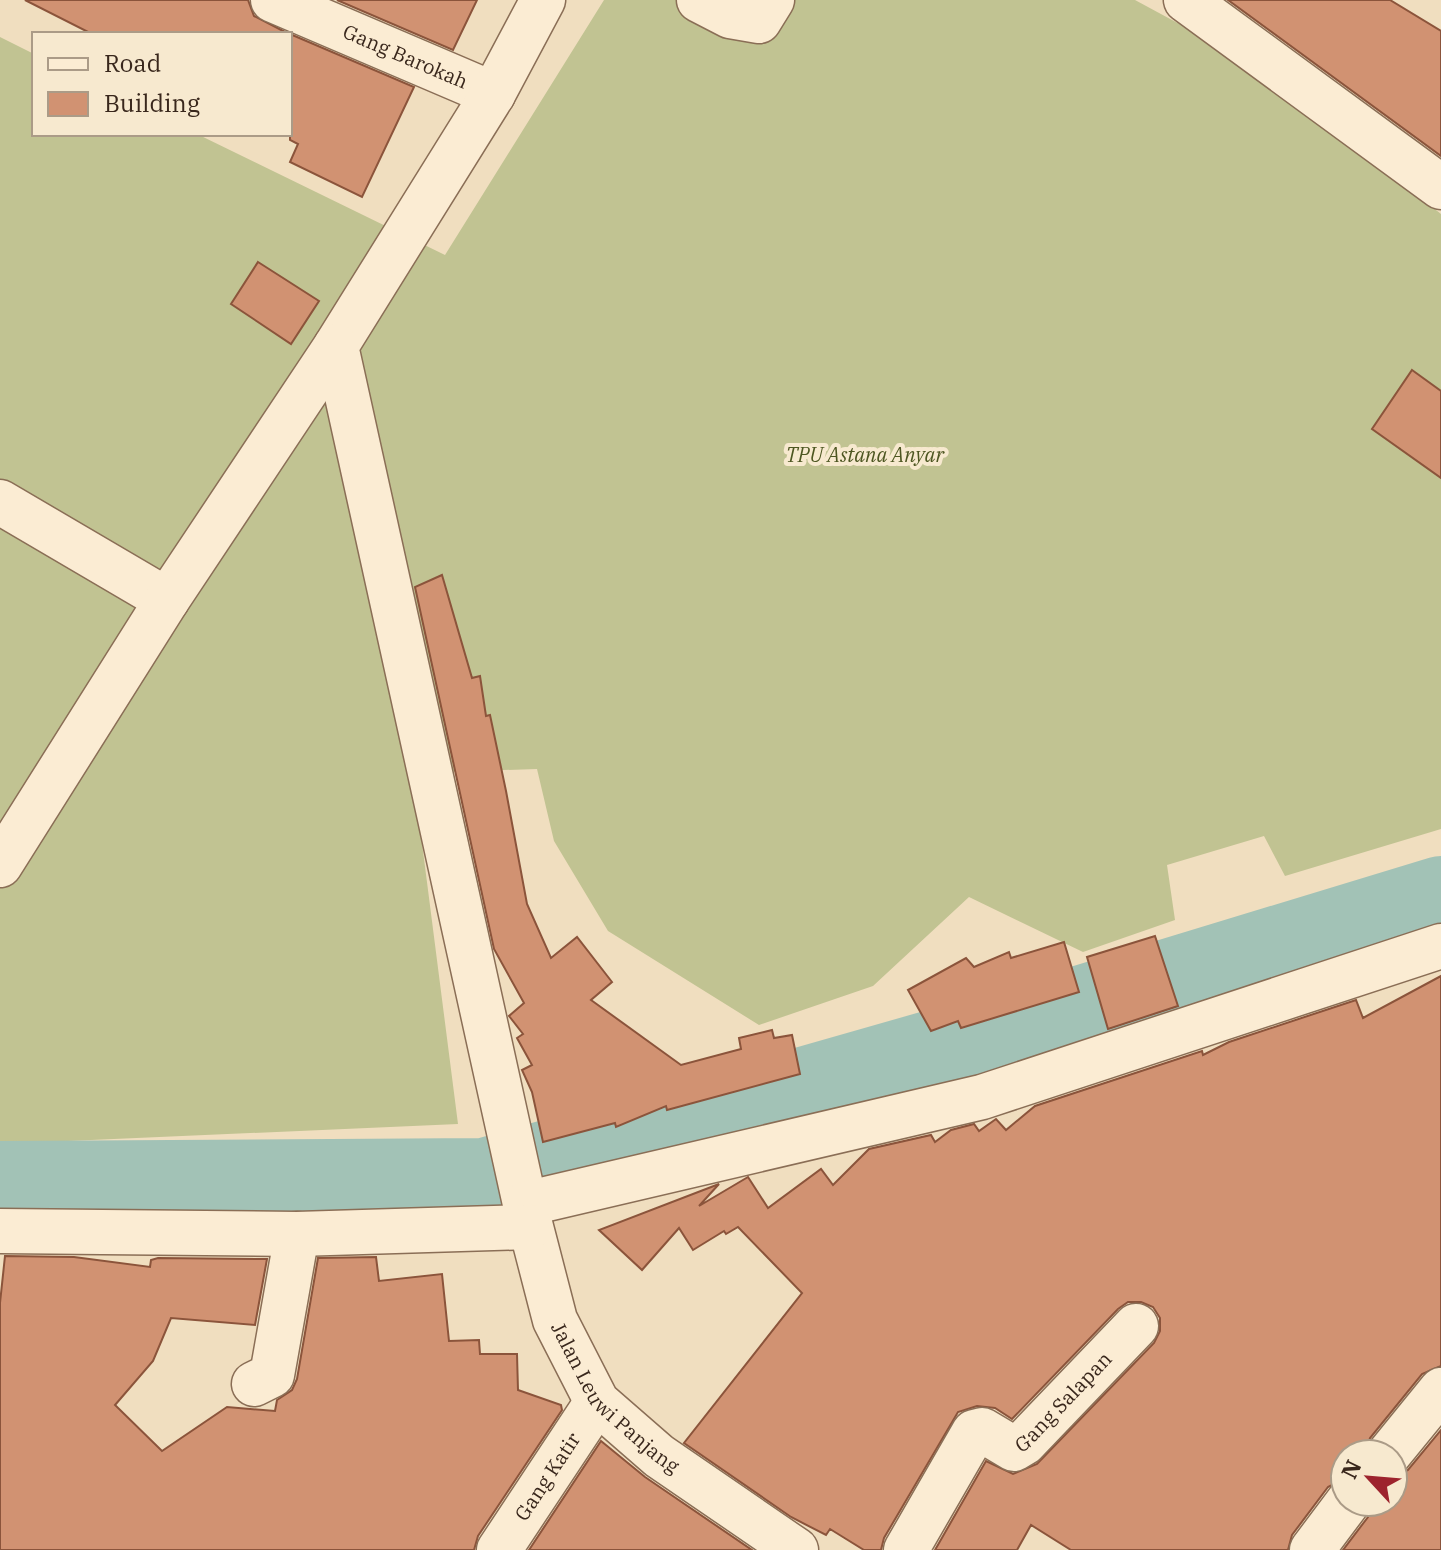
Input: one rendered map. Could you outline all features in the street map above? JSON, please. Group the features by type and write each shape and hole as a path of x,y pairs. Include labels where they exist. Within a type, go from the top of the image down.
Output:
{"street":[{"name":"Gang Barokah","path":"273,0 493,94"},
{"path":"0,865 167,600 336,346 493,94 543,0"},
{"path":"699,0 730,16 759,21 772,0"},
{"path":"1186,0 1441,187"},
{"name":"Jalan Leuwi Panjang","path":"336,346 513,1138 525,1205 555,1320 597,1402 659,1456 796,1550"},
{"path":"0,502 167,600"},
{"path":"0,1231 297,1234 525,1205 982,1097 1441,946"},
{"path":"254,1384 272,1375 297,1234"},
{"name":"Gang Salapan","path":"906,1550 974,1432 982,1430 1014,1449 1024,1443 1136,1326"},
{"path":"1402,1438 1441,1390"},
{"name":"Gang Katir","path":"499,1550 597,1402"},
{"path":"1312,1550 1336,1518"}],"green space":[{"name":"TPU Astana Anyar","path":"604,0 1135,0 1405,146 1397,179 1441,214 1441,829 1285,876 1264,836 1167,865 1175,920 1083,952 969,897 873,986 759,1025 608,931 554,841 537,769 413,773 458,1124 0,1144 0,37 32,53 32,136 201,136 445,255"}],"building":[{"path":"25,0 248,0 254,16 285,32 88,32"},
{"path":"337,0 477,0 453,50"},
{"path":"1228,0 1390,0 1441,31 1441,156"},
{"path":"292,35 414,87 362,197 290,162 298,144 290,140"},
{"path":"258,262 319,301 291,344 231,304"},
{"path":"1412,370 1441,391 1441,478 1372,429"},
{"path":"442,575 472,678 480,676 527,904 551,958 577,937 612,982 591,1000 681,1065 741,1049 739,1038 772,1030 774,1038 792,1035 800,1074 667,1110 666,1106 616,1127 615,1123 543,1142 532,1092 522,1070 532,1065 517,1038 523,1034 509,1016 524,1003 494,949 415,587"},
{"path":"1155,936 1178,1006 1108,1029 1087,957"},
{"path":"1064,942 1079,992 961,1028 958,1021 931,1031 908,990 966,958 974,967 1009,952 1011,958"},
{"path":"1441,976 1441,1366 1422,1374 1370,1438 1329,1438 1329,1486 1292,1535 1288,1550 1071,1550 1031,1525 1017,1550 935,1550 986,1461 1013,1474 1037,1464 1154,1343 1160,1331 1160,1318 1153,1307 1141,1302 1128,1302 1118,1309 1012,1419 995,1408 977,1406 958,1412 884,1538 881,1550 864,1550 830,1529 826,1535 791,1517 684,1443 802,1293 738,1227 726,1234 724,1231 693,1250 679,1228 642,1270 599,1230 719,1184 699,1206 748,1177 768,1208 821,1169 833,1185 869,1149 931,1135 935,1142 951,1130 974,1124 979,1131 996,1119 1006,1130 1035,1106 1202,1051 1203,1055 1229,1042 1356,1000 1363,1018"},
{"path":"5,1256 74,1257 150,1267 151,1260 158,1258 267,1259 255,1325 171,1318 153,1361 115,1405 162,1451 227,1407 275,1411 277,1400 292,1390 297,1379 318,1258 376,1257 379,1281 442,1274 449,1341 479,1340 480,1354 517,1354 518,1390 561,1405 562,1410 478,1536 474,1550 0,1550 0,1303"},
{"path":"1441,1430 1441,1550 1343,1550 1367,1518 1409,1518 1409,1469"},
{"path":"601,1441 645,1477 752,1550 529,1550"}],"waterway":[{"path":"0,1181 485,1178 961,1042 1441,896"}]}
